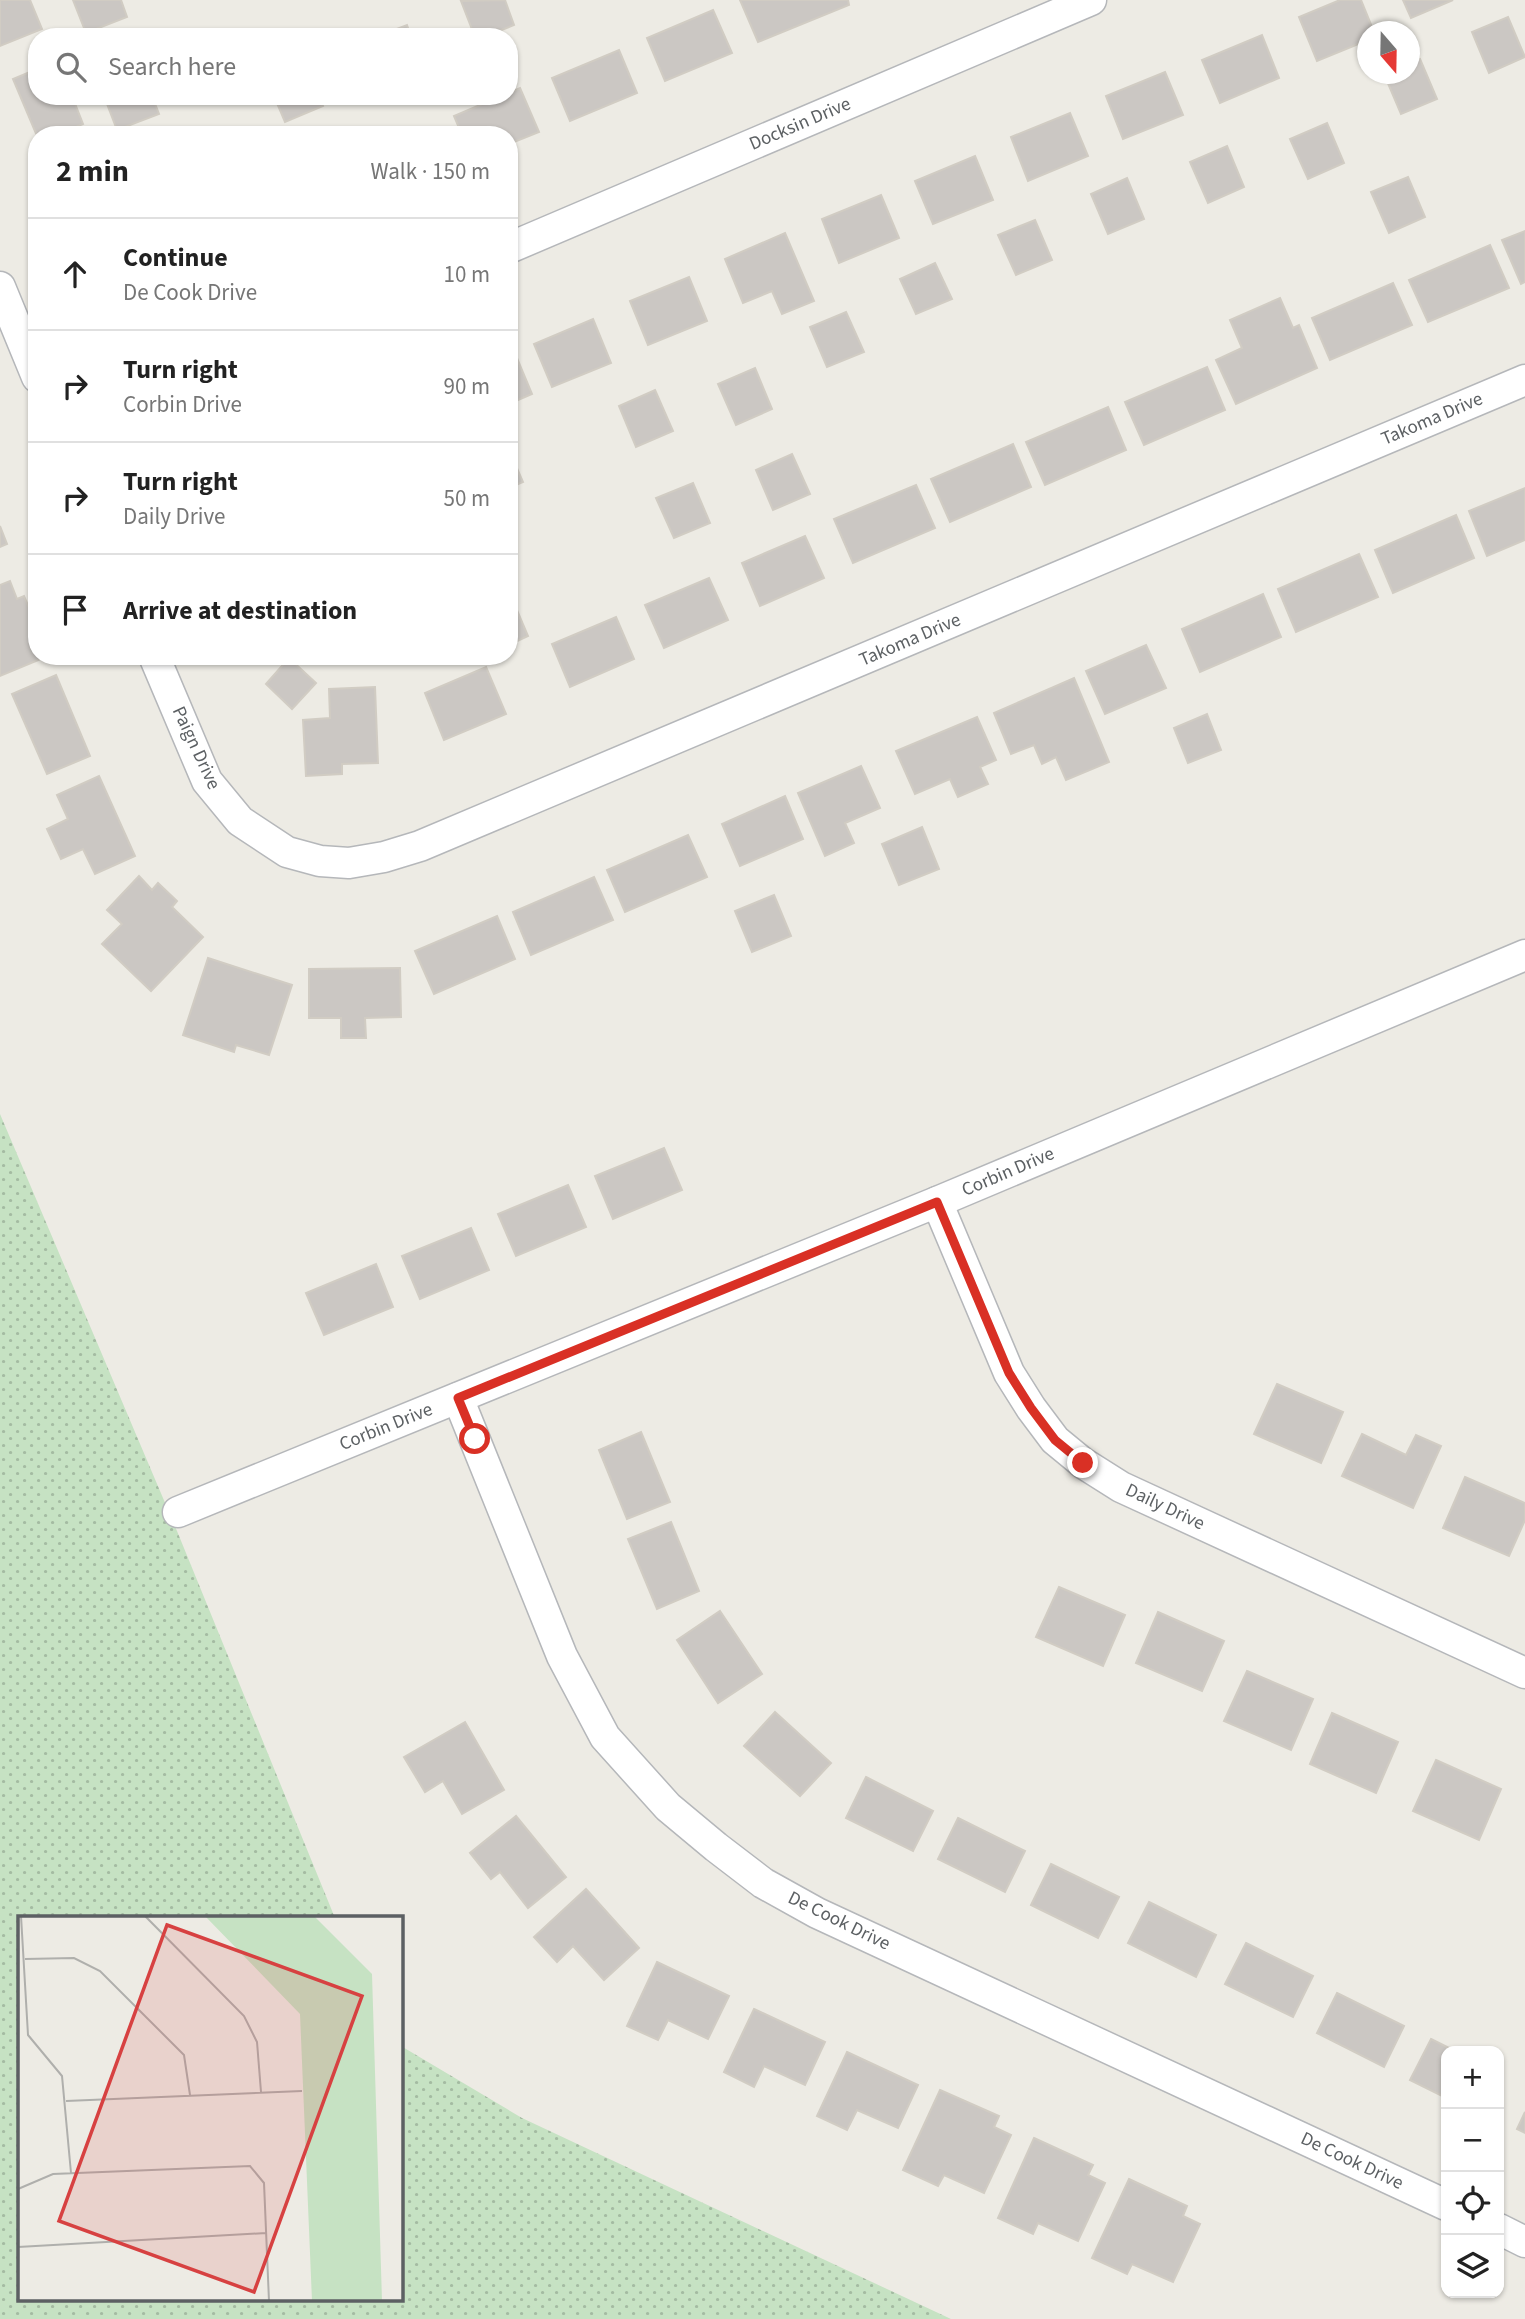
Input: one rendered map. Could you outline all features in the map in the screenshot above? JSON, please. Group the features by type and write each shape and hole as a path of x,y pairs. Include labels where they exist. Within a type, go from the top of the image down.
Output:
{"street":[{"name":"Docksin Drive","path":"518,244 1091,0"},
{"path":"0,287 28,355"},
{"name":"Takoma Drive","path":"287,852 320,861 349,863 384,858 420,846 1525,380"},
{"name":"Paign Drive","path":"158,665 207,780 240,821 287,852"},
{"name":"Corbin Drive","path":"178,1513 937,1202 1525,955"},
{"name":"Daily Drive","path":"937,1202 1009,1373 1055,1440 1083,1463 1121,1487 1525,1674"},
{"name":"De Cook Drive","path":"458,1398 562,1657 605,1737 668,1807 716,1847 763,1883 817,1913 1441,2203"},
{"path":"1504,2232 1525,2242"}],"green space":[{"path":"0,1114 177,1531 334,1916 18,1916 18,2302 402,2302 402,2047 522,2118 951,2319 0,2319"}],"building":[{"path":"0,0 30,0 42,28 28,28 28,35 0,46"},
{"path":"73,0 121,0 127,17 99,28 84,28"},
{"path":"505,0 514,25 506,28 472,28 461,1"},
{"path":"740,0 848,0 849,5 758,42"},
{"path":"1340,0 1361,0 1370,21 1357,21 1357,45 1317,61 1299,17"},
{"path":"1403,0 1453,0 1411,18"},
{"path":"713,10 732,53 665,81 647,38"},
{"path":"1508,17 1525,57 1489,73 1472,32"},
{"path":"1262,35 1279,78 1220,103 1202,60"},
{"path":"619,50 637,93 570,121 552,78"},
{"path":"1420,59 1437,99 1401,114 1388,84 1420,84"},
{"path":"1165,72 1183,115 1123,139 1106,96"},
{"path":"28,73 28,105 76,105 83,124 33,126 13,79"},
{"path":"520,88 539,132 518,140 518,126 458,126 454,116 480,105 518,105"},
{"path":"107,105 156,105 159,114 128,126 115,126"},
{"path":"278,105 323,105 323,106 285,122"},
{"path":"1070,113 1088,156 1028,181 1011,137"},
{"path":"1327,123 1344,163 1308,179 1290,139"},
{"path":"1227,146 1244,187 1208,203 1190,162"},
{"path":"975,156 993,200 933,224 915,181"},
{"path":"1408,177 1425,217 1389,233 1371,192"},
{"path":"1127,178 1144,219 1108,234 1091,194"},
{"path":"881,195 899,238 839,263 822,219"},
{"path":"1035,220 1052,260 1016,275 998,235"},
{"path":"1525,231 1525,282 1521,284 1502,240"},
{"path":"785,233 814,301 782,314 772,291 743,303 725,259"},
{"path":"1490,245 1509,288 1428,322 1409,280"},
{"path":"935,263 952,299 916,314 900,279"},
{"path":"689,277 707,321 648,345 630,301"},
{"path":"1393,283 1412,325 1330,360 1312,318"},
{"path":"1280,298 1293,328 1299,325 1317,368 1236,404 1216,360 1242,348 1230,320"},
{"path":"846,312 864,352 827,367 810,327"},
{"path":"593,319 611,363 552,387 534,344"},
{"path":"518,361 532,394 518,400"},
{"path":"1207,367 1225,410 1144,445 1125,402"},
{"path":"755,368 772,409 736,425 718,384"},
{"path":"655,390 673,431 636,447 619,406"},
{"path":"1108,407 1126,450 1045,485 1026,442"},
{"path":"1013,444 1031,487 950,522 931,479"},
{"path":"792,454 810,494 773,510 756,470"},
{"path":"518,471 523,482 518,484"},
{"path":"693,483 710,523 674,538 656,498"},
{"path":"916,485 935,528 853,563 834,519"},
{"path":"1525,488 1525,540 1487,556 1469,511"},
{"path":"1456,515 1474,558 1393,593 1375,550"},
{"path":"0,526 7,544 0,547"},
{"path":"805,536 824,578 760,606 742,563"},
{"path":"1359,554 1378,597 1296,632 1278,589"},
{"path":"709,578 728,620 664,648 645,605"},
{"path":"10,581 17,599 24,596 28,605 28,664 0,676 0,585"},
{"path":"1263,594 1281,637 1200,672 1182,629"},
{"path":"518,612 528,636 518,641"},
{"path":"616,617 634,659 570,687 552,644"},
{"path":"1146,645 1166,688 1105,714 1086,671"},
{"path":"283,665 297,665 316,683 292,709 266,684"},
{"path":"486,667 506,714 444,740 425,693"},
{"path":"56,675 90,756 47,774 12,694"},
{"path":"1074,678 1109,762 1066,780 1056,757 1042,764 1034,745 1011,754 994,713"},
{"path":"375,687 378,763 342,764 342,774 306,776 303,720 330,718 329,689"},
{"path":"1207,714 1221,750 1188,763 1174,728"},
{"path":"977,717 996,760 980,767 988,784 958,797 950,779 915,794 896,751"},
{"path":"861,766 880,808 845,823 854,843 825,856 798,793"},
{"path":"99,776 135,856 95,874 83,849 61,859 47,829 68,819 57,795"},
{"path":"785,796 803,839 740,866 722,824"},
{"path":"922,827 939,869 899,885 882,844"},
{"path":"688,835 707,877 625,912 607,870"},
{"path":"139,876 152,890 158,883 177,901 172,907 203,937 151,991 102,944 122,924 107,910"},
{"path":"594,877 613,920 531,955 513,912"},
{"path":"774,895 791,936 752,952 735,911"},
{"path":"497,916 515,959 434,994 415,951"},
{"path":"208,958 292,985 269,1055 236,1045 234,1052 183,1035"},
{"path":"400,968 401,1017 365,1018 366,1038 341,1038 341,1018 309,1018 309,969"},
{"path":"664,1148 682,1190 613,1219 595,1176"},
{"path":"568,1185 586,1227 516,1256 498,1214"},
{"path":"471,1228 489,1270 420,1299 402,1256"},
{"path":"376,1264 393,1307 324,1335 306,1293"},
{"path":"1277,1384 1343,1412 1321,1463 1254,1434"},
{"path":"641,1432 670,1502 627,1519 599,1450"},
{"path":"1362,1434 1406,1455 1416,1435 1441,1446 1413,1508 1342,1476"},
{"path":"1465,1477 1525,1503 1525,1520 1509,1556 1443,1528"},
{"path":"671,1522 699,1591 657,1609 628,1539"},
{"path":"1059,1587 1125,1615 1103,1666 1036,1637"},
{"path":"720,1611 762,1674 718,1703 677,1640"},
{"path":"1158,1612 1224,1641 1202,1691 1136,1663"},
{"path":"1247,1671 1313,1699 1291,1750 1224,1721"},
{"path":"775,1712 831,1763 800,1796 744,1746"},
{"path":"1332,1713 1398,1742 1376,1793 1310,1764"},
{"path":"465,1722 504,1790 462,1814 443,1781 425,1792 404,1757"},
{"path":"1436,1760 1501,1789 1479,1840 1413,1811"},
{"path":"866,1777 933,1811 913,1851 846,1818"},
{"path":"516,1816 566,1877 528,1908 500,1872 491,1879 470,1853"},
{"path":"958,1818 1025,1851 1005,1892 938,1859"},
{"path":"1051,1864 1119,1897 1098,1938 1031,1905"},
{"path":"586,1889 639,1948 604,1980 573,1946 557,1962 534,1937"},
{"path":"1149,1902 1216,1935 1196,1977 1128,1943"},
{"path":"1246,1943 1313,1976 1293,2017 1225,1984"},
{"path":"657,1962 729,1996 708,2039 668,2020 658,2040 627,2026"},
{"path":"1337,1993 1404,2026 1384,2067 1317,2033"},
{"path":"754,2009 825,2042 805,2085 764,2066 754,2087 724,2072"},
{"path":"1431,2039 1445,2046 1441,2046 1441,2096 1410,2080"},
{"path":"847,2052 918,2085 898,2128 857,2110 847,2130 817,2116"},
{"path":"940,2090 999,2116 994,2127 1011,2135 984,2193 944,2175 938,2186 903,2170"},
{"path":"1525,2112 1525,2133 1517,2129"},
{"path":"1034,2138 1093,2165 1088,2175 1105,2183 1078,2241 1038,2223 1033,2234 998,2218"},
{"path":"1129,2179 1187,2206 1183,2216 1200,2224 1173,2282 1132,2264 1127,2274 1092,2258"}],"route":[{"path":"475,1439 458,1398 937,1202 1009,1373 1055,1440 1083,1463"}]}
